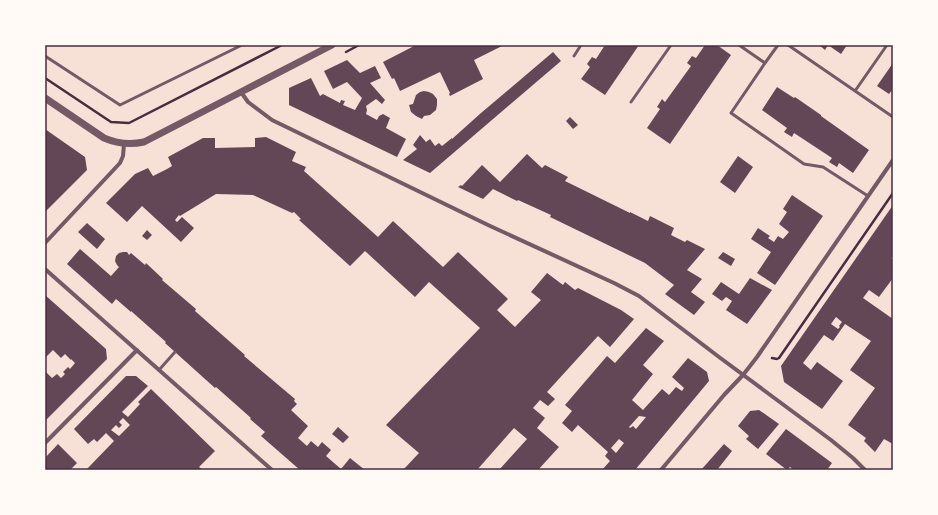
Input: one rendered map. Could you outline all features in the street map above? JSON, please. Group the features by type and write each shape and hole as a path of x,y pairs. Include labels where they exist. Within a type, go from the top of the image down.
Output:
{"street":[{"path":"45,98 98,134 112,141 124,144 136,144 144,142 332,45"},
{"path":"241,92 248,102 272,120 488,225 639,296 842,449 865,470"},
{"path":"45,243 120,163 123,156 124,144"},
{"path":"661,470 724,395 743,375 761,351 893,160"},
{"path":"45,269 272,470"},
{"path":"45,443 137,350"}],"lane":[{"path":"45,56 120,106 242,45"},
{"path":"574,56 581,45"},
{"path":"631,102 671,45"},
{"path":"739,45 764,63"},
{"path":"778,45 764,63 731,113 804,164 823,167 868,196"},
{"path":"788,45 893,117"},
{"path":"855,90 887,45"},
{"path":"159,370 175,352"}],"path":[{"path":"761,351 773,358 779,358 893,193"}],"building":[{"path":"416,45 504,45 474,60 483,79 450,96 440,72 400,91 394,78 392,79 383,62"},
{"path":"605,45 639,45 605,95 581,79 590,67 587,64 592,57 596,59"},
{"path":"705,45 717,45 731,55 670,144 647,128 660,109 657,107 662,99 665,102 691,66 687,63 692,56 696,58"},
{"path":"819,45 828,45 825,50"},
{"path":"828,45 847,45 841,54"},
{"path":"553,52 561,61 430,173 403,160 417,149 413,145 420,135 426,142 430,139 435,146 439,143 442,146 452,139"},
{"path":"347,60 360,73 375,66 381,78 370,83 385,100 382,104 376,99 366,106 366,114 377,120 379,116 383,114 390,118 386,128 406,139 397,157 289,105 289,88 311,78 320,96 323,94 340,103 341,100 345,101 343,105 355,110 362,98 347,82 333,89 324,71"},
{"path":"893,63 893,89 889,94 877,86"},
{"path":"777,87 794,98 795,97 869,150 853,173 839,163 837,167 829,162 832,158 794,133 792,137 784,132 787,128 762,110"},
{"path":"424,91 433,94 437,99 437,105 436,110 430,115 424,116 422,119 411,112 409,105 413,104 416,95"},
{"path":"570,117 578,125 573,129 566,121"},
{"path":"45,129 85,157 87,170 45,212"},
{"path":"266,137 296,152 292,161 306,167 304,171 378,237 393,221 443,267 458,252 508,299 497,310 515,327 541,300 531,292 547,273 563,285 565,282 575,290 578,288 621,310 634,319 610,347 598,336 547,392 555,399 548,406 540,400 533,408 545,418 537,428 559,447 538,470 499,470 527,439 514,428 477,470 403,470 419,453 386,425 480,328 429,282 415,297 365,251 350,266 299,220 301,219 294,212 292,213 253,195 216,194 180,216 179,215 175,220 177,222 182,217 194,228 181,242 142,206 127,222 106,203 135,174 148,168 153,176 167,169 172,166 168,157 203,138 215,138 215,148 255,147 255,138"},
{"path":"527,154 542,168 545,165 568,177 565,181 648,221 650,216 674,228 671,235 685,242 687,240 705,249 687,270 702,279 691,292 705,302 694,315 665,294 674,285 645,263 550,217 551,215 493,189 483,199 458,187 461,185 462,186 482,165 500,182"},
{"path":"738,156 753,167 735,193 720,182"},
{"path":"792,195 823,216 775,285 757,273 771,252 751,239 758,228 770,236 768,238 774,242 778,236 783,239 789,232 779,224 787,212 783,209"},
{"path":"893,205 893,255 891,258 893,260 893,278 879,297 869,290 863,298 893,319 893,444 884,439 875,452 864,441 866,438 848,425 875,388 850,370 871,341 845,324 833,341 824,335 803,363 811,370 817,362 843,381 822,409 784,382 781,366","holes":["836,317 842,322 838,329 831,324"]},
{"path":"87,223 105,239 97,249 78,232"},
{"path":"147,230 152,235 147,240 142,236"},
{"path":"80,249 111,276 119,267 115,261 116,256 119,253 127,252 129,255 131,253 145,265 146,263 163,279 162,280 196,309 195,311 245,355 244,356 295,399 294,401 297,404 291,410 308,426 298,438 307,446 311,441 318,447 322,442 331,450 326,456 341,469 350,458 365,470 300,470 261,436 265,432 250,419 251,418 216,387 215,388 131,311 116,299 112,304 67,264"},
{"path":"723,252 735,259 731,266 718,258"},
{"path":"750,278 772,290 747,324 726,310 732,301 726,297 722,301 712,294 721,282 739,294"},
{"path":"45,295 106,349 107,359 45,421 45,371 52,378 57,374 61,378 65,374 63,372 68,367 70,369 75,363 65,354 61,358 53,350 45,358"},
{"path":"646,328 664,341 643,365 653,374 632,400 643,410 662,389 669,395 676,387 682,391 684,388 672,377 688,358 707,372 709,381 635,470 602,470 610,461 605,456 608,452 578,425 572,432 562,423 572,411 565,405 607,356 615,363","holes":["639,416 646,417 636,429 633,426 630,428 629,427","619,439 624,443 616,453 611,448"]},
{"path":"126,376 136,376 148,386 122,412 128,417 140,404 138,402 151,389 215,451 199,467 203,470 86,470 114,441 106,433 97,442 94,439 88,444 74,429","holes":["123,418 130,425 119,436 111,430 116,425 119,428 122,425 119,422"]},
{"path":"759,410 779,424 758,449 746,439 749,436 738,426 750,411"},
{"path":"338,427 349,437 343,443 332,434"},
{"path":"786,429 832,463 827,470 794,470 790,467 787,470 766,454"},
{"path":"58,444 77,463 70,470 45,470 45,458"},
{"path":"724,444 732,451 717,470 701,470"}]}
